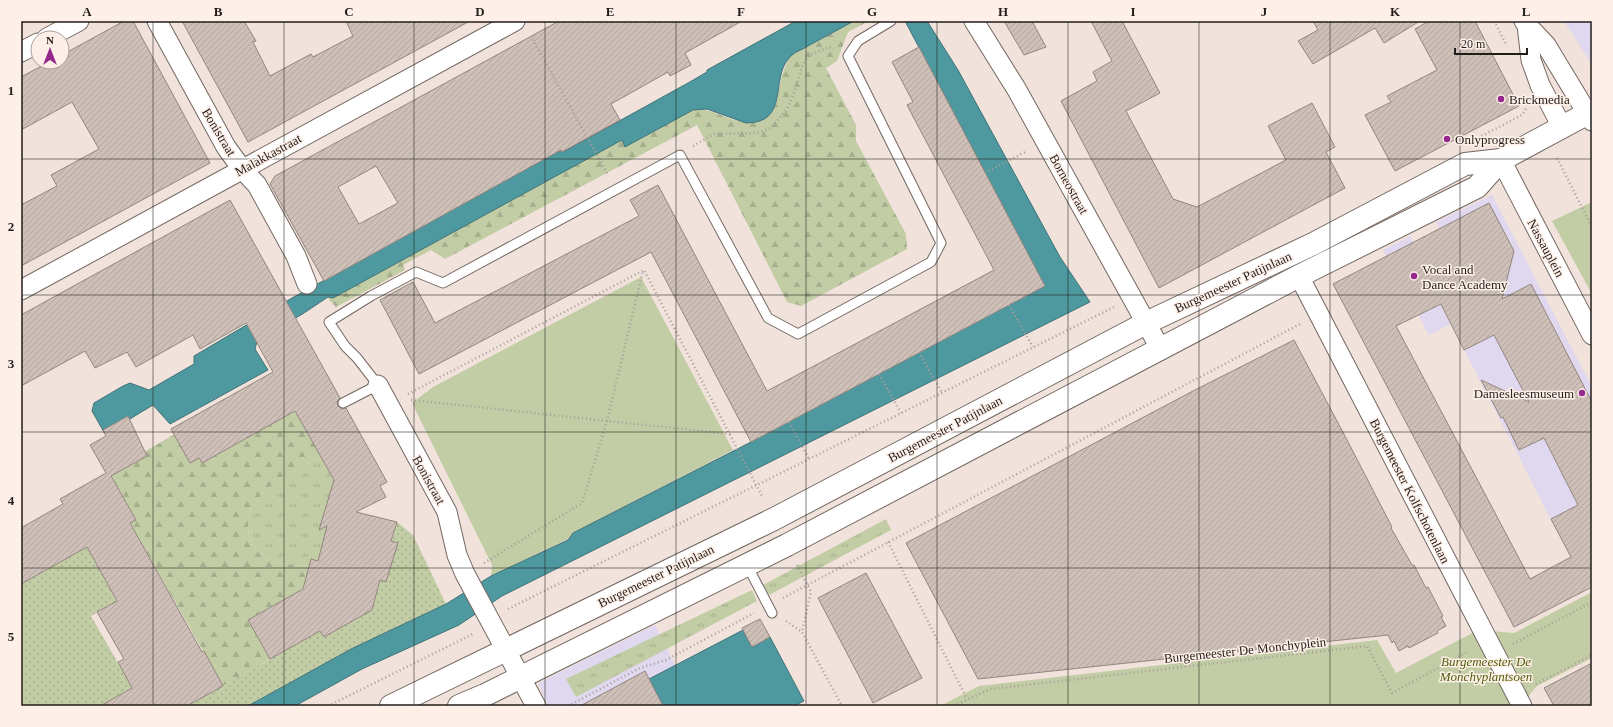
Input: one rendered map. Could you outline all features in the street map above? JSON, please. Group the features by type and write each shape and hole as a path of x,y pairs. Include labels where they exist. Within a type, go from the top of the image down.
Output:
{"main road":[{"name":"Burgemeester Patijnlaan","path":"459,706 747,566 1161,350 1299,276 1477,187 1501,160 1562,127 1590,115"},
{"name":"Burgemeester Patijnlaan","path":"391,706 774,519 1146,323 1313,244 1465,164 1501,160"}],"street":[{"path":"62,30 79,21"},
{"name":"Bonistraat","path":"157,21 226,147 242,169 257,185 296,256 307,284"},
{"name":"Borneostraat","path":"974,21 1017,90 1161,350"},
{"path":"1526,23 1546,45 1590,115"},
{"path":"1526,23 1534,68 1540,85 1562,127"},
{"name":"Malakkastraat","path":"21,290 242,169 522,26"},
{"path":"21,52 30,47"},
{"name":"Nassauplein","path":"1501,160 1592,336"},
{"name":"Burgemeester Kolfschotenlaan","path":"1299,276 1519,700"},
{"name":"Bonistraat","path":"378,385 394,402 447,512 457,555 466,576 536,706"}],"lane":[{"path":"680,155 768,318 798,334 931,262 941,243 848,56 858,41 888,23"},
{"name":"Bonistraat","path":"378,385 357,358 345,346 329,322 416,272 443,283 680,155"},
{"path":"343,403 378,385"},
{"path":"747,566 770,609"}],"path":[{"path":"522,26 598,157"},
{"path":"680,155 702,140 714,134 757,133 771,128 782,117 787,109 794,93 803,64 808,56 829,47 848,56"},
{"path":"1483,135 1522,115 1528,105"},
{"path":"1557,158 1592,227"},
{"path":"985,173 1008,161"},
{"path":"394,402 644,270"},
{"path":"466,576 582,503 607,421 644,270"},
{"path":"644,270 756,483"},
{"path":"328,706 491,621 505,611 808,458 1132,298"},
{"path":"1009,305 1033,347"},
{"path":"568,706 640,668 666,660 770,609 888,542 1318,314"},
{"path":"919,352 942,393"},
{"path":"879,374 901,413"},
{"path":"394,402 607,421 730,434"},
{"path":"789,422 808,458"},
{"path":"888,542 967,699"},
{"path":"811,592 802,632 842,706"},
{"name":"Burgemeester De Monchyplein","path":"954,706 990,689 1367,646 1392,693 1592,602"},
{"path":"1519,700 1592,655"}],"shaded area":[{"path":"1564,21 1592,21 1592,64 1591,63"},
{"path":"1492,195 1592,387 1592,545 1570,557 1451,324 1429,335 1383,250 1410,236 1454,322 1478,303 1436,222"},
{"path":"655,625 696,706 548,706 538,683"}],"green space":[{"path":"854,21 869,21 848,32 837,61 826,68 856,125 856,141 906,234 907,249 801,306 787,302 697,125 445,259 431,250 403,265 405,270 336,307 330,301 328,296 333,298 622,140 625,147 693,110 699,109 711,111 739,121 750,120 770,114 776,104 782,75 789,57"},
{"path":"1592,202 1592,294 1552,221"},
{"path":"641,277 733,450 573,533 568,539 491,576 492,565 412,403 433,387"},
{"path":"295,411 321,457 283,478 263,493 252,508 248,522 248,529 252,543 261,554 267,558 277,562 309,566 303,589 248,620 270,659 223,686 130,523 136,520 109,472 175,434 190,463 199,458 202,463"},
{"path":"321,457 338,488 318,561 311,559 309,566 282,563 267,558 256,549 249,536 248,522 252,508 263,493 275,483 290,473"},
{"path":"886,519 891,530 769,595 763,585"},
{"path":"397,522 413,535 446,604 351,649 248,706 187,706 320,631 372,610"},
{"path":"87,547 117,601 91,616 126,677 134,687 100,706 21,706 21,584"},
{"path":"752,590 757,601 576,697 566,679"},
{"name":"Burgemeester De Monchyplantsoen","path":"1592,592 1592,658 1537,686 1520,706 940,706 979,686 1377,640 1396,673 1478,630 1514,633"}],"water":[{"path":"796,21 854,21 789,58 780,77 777,98 774,108 769,116 760,121 746,123 707,109 693,110 625,147 622,140 333,298 328,297 257,341 255,349 268,370 170,424 153,405 105,434 92,411 94,403 130,383 149,390 194,364 194,356 292,298 561,150 563,152"},
{"path":"905,21 927,21 958,70 1060,257 1090,302 502,596 459,625 362,669 295,706 248,706 351,649 446,604 491,576 568,540 573,533 751,442 1038,273"},
{"path":"743,630 752,647 770,637 804,701 794,706 663,706 649,679"}],"building":[{"path":"124,21 133,21 210,163 21,266 21,205 57,186 51,175 99,149 72,102 21,130 21,77 34,70 70,70 70,51"},
{"path":"182,21 244,21 256,41 253,42 270,76 311,54 313,57 353,36 346,21 470,21 248,142"},
{"path":"559,21 742,21 685,53 691,65 670,76 668,72 611,104 620,120 562,152 561,150 324,281 270,184 275,176","holes":["376,166 398,203 359,224 338,187"]},
{"path":"1004,21 1032,21 1046,47 1024,55"},
{"path":"1091,21 1122,21 1160,93 1126,111 1173,199 1197,207 1286,160 1268,126 1312,103 1335,147 1326,152 1345,188 1159,288 1061,101 1097,81 1093,72 1112,61"},
{"path":"1313,21 1420,21 1384,43 1375,28 1313,64 1298,41 1318,30"},
{"path":"1429,21 1475,21 1519,106 1395,171 1365,115 1391,102 1387,96 1437,70 1415,29"},
{"path":"919,47 1045,286 751,442 651,252 419,374 380,300 413,282 435,323 639,216 630,200 658,185 767,391 994,270 907,105 913,102 892,62"},
{"path":"230,200 340,398 337,402 338,406 342,409 346,408 387,482 380,486 386,497 356,512 397,522 391,541 398,543 386,582 380,580 372,610 324,637 320,631 270,659 248,620 303,589 311,559 318,561 327,526 319,530 334,480 295,411 202,463 199,458 190,463 171,429 273,372 246,323 200,349 193,335 136,367 127,352 95,368 85,351 21,386 21,315"},
{"path":"1489,203 1514,251 1502,299 1531,284 1592,402 1592,587 1514,627 1333,284","holes":["1441,304 1464,350 1494,335 1529,402 1481,380 1501,418 1503,417 1519,450 1544,438 1578,505 1551,519 1571,557 1530,579 1396,326"]},
{"path":"1294,340 1392,527 1391,528 1412,565 1414,565 1426,588 1428,587 1443,616 1441,617 1446,626 1437,631 1438,633 1409,648 1408,646 1399,651 1394,641 1392,643 1388,635 978,679 906,543 1193,391"},
{"path":"128,416 147,456 111,476 136,520 130,523 202,652 204,651 223,686 187,706 100,706 132,688 118,662 124,659 97,612 117,601 87,547 21,584 21,528 63,504 60,499 106,473 90,445 106,436 103,430"},
{"path":"866,573 922,678 873,703 818,598"},
{"path":"760,619 770,637 752,647 742,628"},
{"path":"1592,663 1592,706 1554,706 1544,688"},
{"path":"645,671 663,706 580,706"}],"place":[{"name":"Brickmedia","path":"1501,99"},
{"name":"Onlyprogress","path":"1447,139"},
{"name":"Vocal and Dance Academy","path":"1414,276"},
{"name":"Damesleesmuseum","path":"1582,393"}]}
